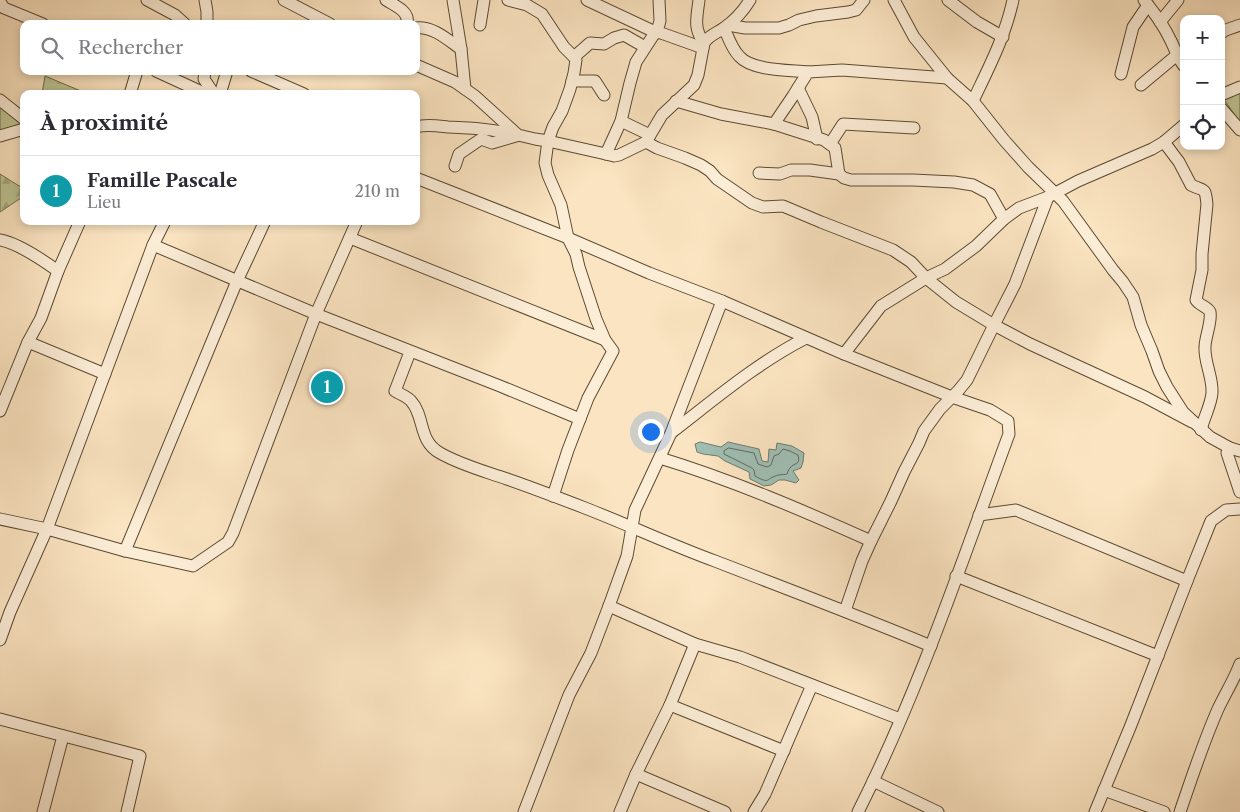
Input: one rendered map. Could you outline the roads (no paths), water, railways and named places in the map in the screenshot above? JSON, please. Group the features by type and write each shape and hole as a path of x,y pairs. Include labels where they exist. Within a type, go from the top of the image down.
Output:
{"street":[{"path":"147,0 181,20"},
{"path":"205,0 207,20"},
{"path":"284,0 322,20"},
{"path":"386,0 405,13 408,20"},
{"path":"453,0 465,89"},
{"path":"480,26 484,0"},
{"path":"508,0 527,5 542,14 564,47 576,60 572,81 562,111 548,141 545,163 546,170 561,205 568,238 576,254 596,319 605,340 613,351 588,398 553,496"},
{"path":"587,0 655,32 703,45"},
{"path":"606,154 621,121 636,62 660,21 659,0"},
{"path":"699,0 696,30 703,45"},
{"path":"728,25 739,9 738,0"},
{"path":"420,126 483,129 614,156 620,155 648,139 662,115 694,85 697,81 703,45 707,38 728,25 750,0"},
{"path":"728,25 745,28 779,28 816,16 856,10 864,0"},
{"path":"948,0 977,22 1003,37"},
{"path":"973,101 1003,37 1013,0"},
{"path":"1160,22 1178,0"},
{"path":"893,2 914,37 947,78 973,101 1052,195 1074,215 1102,256 1130,291 1141,325 1166,387 1177,405 1201,430 1219,442 1235,449"},
{"path":"1121,74 1133,27 1146,2 1170,39 1180,61"},
{"path":"2,7 33,20"},
{"path":"1225,31 1240,24"},
{"path":"728,25 739,57 749,63 763,67 808,72 842,70 947,78"},
{"path":"420,28 427,28 438,33 461,49"},
{"path":"574,56 590,43 604,44 614,38 624,36 645,47"},
{"path":"1141,85 1177,55"},
{"path":"420,67 465,89 518,135"},
{"path":"774,124 808,72"},
{"path":"131,90 136,75"},
{"path":"165,75 197,90"},
{"path":"204,75 204,79 211,90"},
{"path":"221,90 226,75"},
{"path":"260,75 295,90"},
{"path":"572,81 595,81 604,95"},
{"path":"1225,93 1240,87"},
{"path":"798,88 812,117 818,139"},
{"path":"0,100 20,116"},
{"path":"676,102 721,114 774,124 830,144 835,148 839,174"},
{"path":"1225,113 1240,130"},
{"path":"621,121 648,139 657,148 701,165 726,186 752,203 763,207 783,206 893,250 911,262 926,278 956,302 994,325 1030,344 1145,397 1192,422"},
{"path":"830,144 842,124 914,128"},
{"path":"844,354 880,306 926,278 945,269 976,246 1004,219 1019,208 1052,195 1078,181 1138,155 1164,142 1180,128"},
{"path":"0,136 20,130"},
{"path":"454,166 459,154 481,139 492,143 518,135"},
{"path":"1164,142 1179,162 1191,185 1202,188 1206,196 1202,270 1196,300 1210,314 1204,349 1212,393 1201,430"},
{"path":"758,173 780,174 792,170 810,170 839,174 851,180 954,182 973,185 990,194 1004,219"},
{"path":"420,180 722,301 952,398 990,410 1008,421 1009,434 931,646 858,812"},
{"path":"845,610 862,561 924,431 940,409 967,380 1016,284 1052,195"},
{"path":"0,411 28,342 41,318 58,271 78,225"},
{"path":"0,640 5,611 47,529 153,245 163,225"},
{"path":"125,551 237,281 263,225"},
{"path":"0,519 47,529 125,551 193,566 228,542 233,534 316,314 355,225"},
{"path":"350,238 605,340"},
{"path":"0,240 45,262 58,271"},
{"path":"153,245 316,314 500,386 580,420"},
{"path":"524,812 569,695 591,653 609,606 627,556 635,510 671,433 722,301"},
{"path":"671,433 743,377 784,349 806,338"},
{"path":"28,342 105,374"},
{"path":"410,352 395,391 411,401 418,412 429,444 434,449 464,465 632,526 714,561 845,610 931,646"},
{"path":"1235,449 1227,453 1240,492"},
{"path":"660,458 755,492 871,541"},
{"path":"1095,812 1211,521 1226,510 1240,509"},
{"path":"979,515 1016,510 1187,581"},
{"path":"956,576 1158,656"},
{"path":"609,606 695,644 740,657 900,719"},
{"path":"620,812 636,774 670,705 695,644"},
{"path":"1180,812 1198,757 1218,709 1240,664"},
{"path":"754,812 765,794 812,685"},
{"path":"670,705 784,751"},
{"path":"0,719 140,756 127,812"},
{"path":"44,812 64,736"},
{"path":"636,774 725,812"},
{"path":"873,781 938,812"},
{"path":"1104,790 1164,812"}],"water":[{"path":"700,442 721,447 728,442 759,449 762,461 768,462 769,449 776,450 777,443 792,446 804,453 801,468 793,471 799,480 796,483 779,480 771,485 764,486 750,479 749,472 718,456 697,452 695,444"}],"place":[{"name":"Famille Pascale","path":"327,387"}]}
